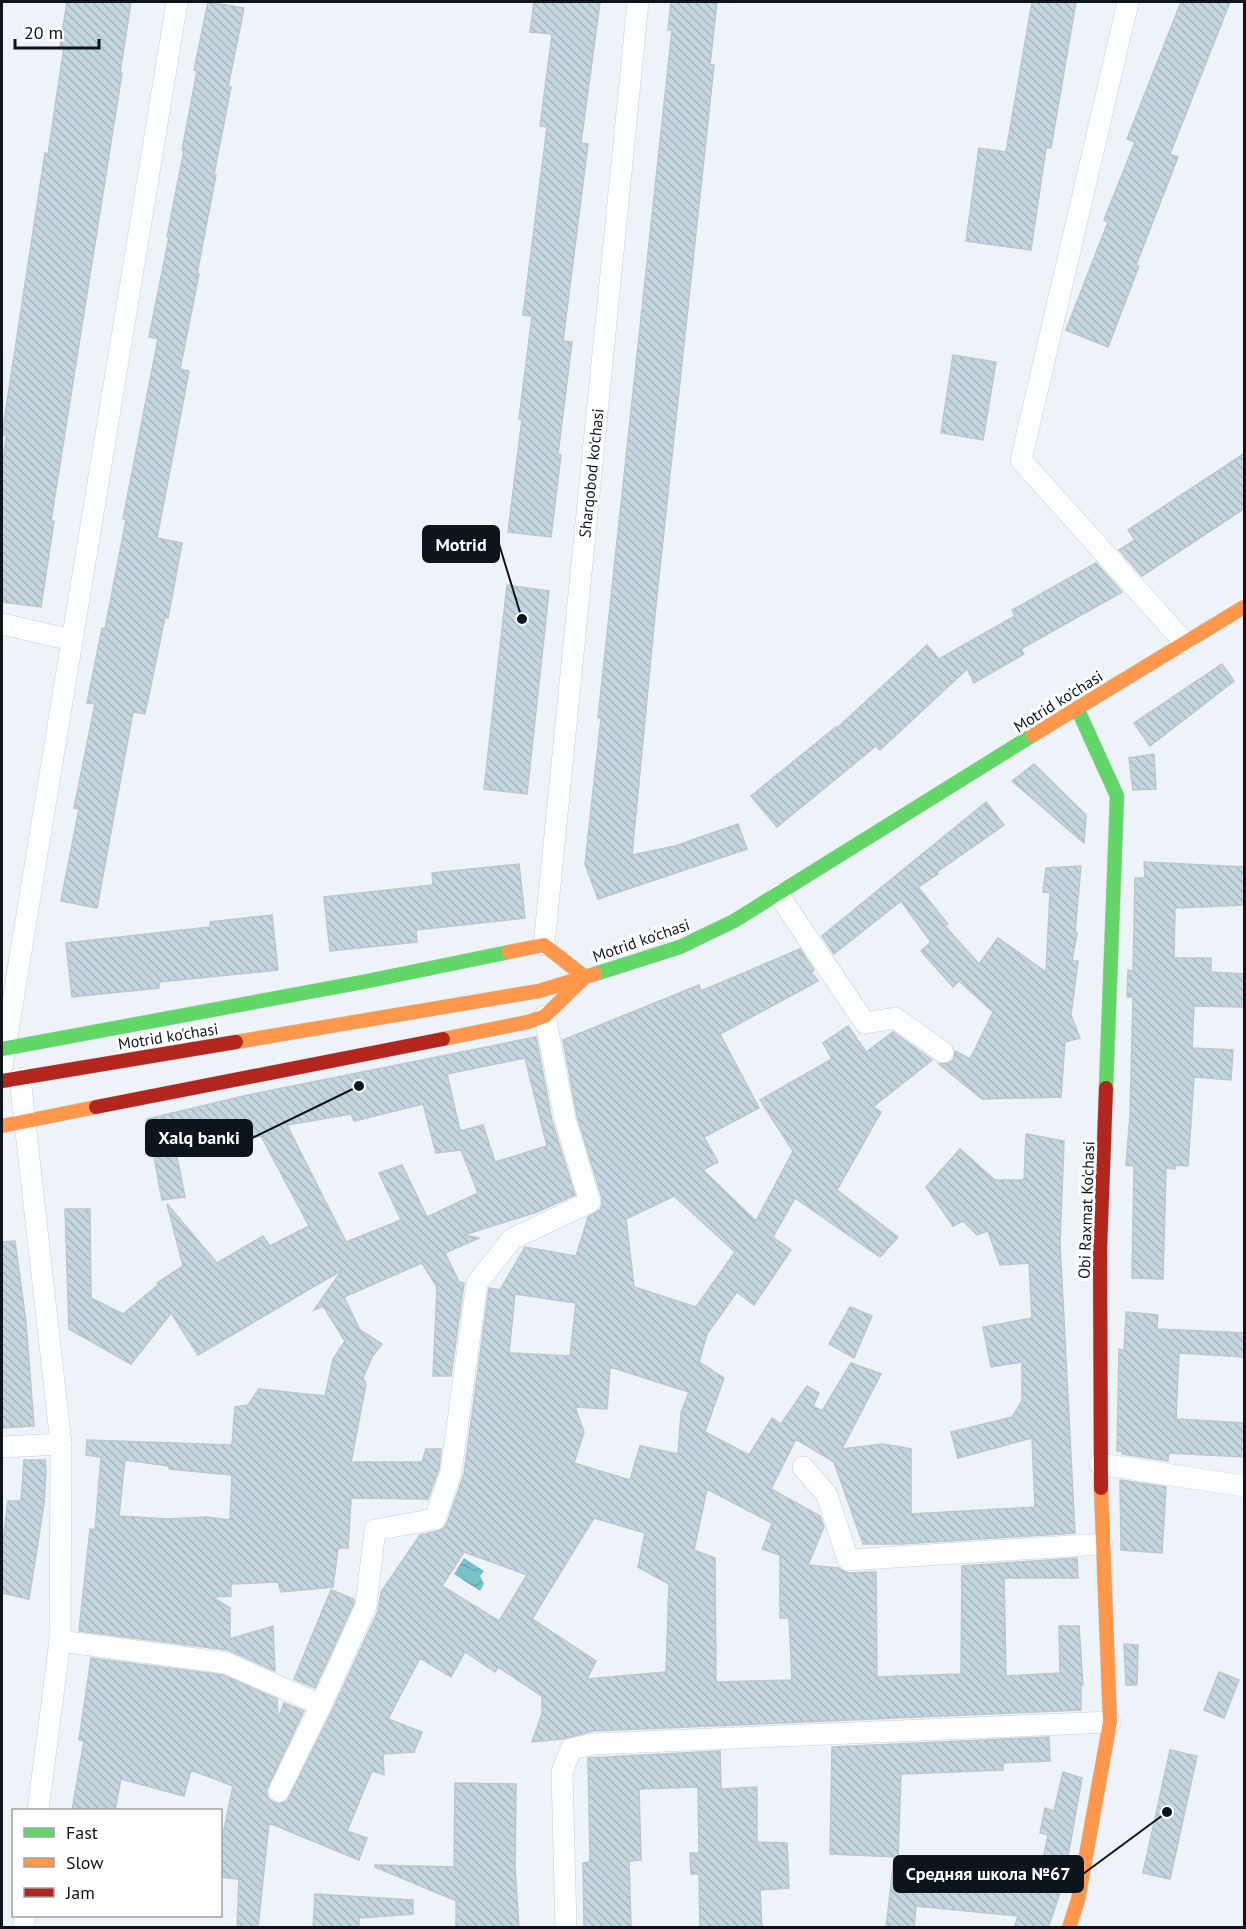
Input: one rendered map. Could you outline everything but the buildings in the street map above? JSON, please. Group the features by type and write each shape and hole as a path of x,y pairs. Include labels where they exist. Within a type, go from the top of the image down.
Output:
{"street":[{"path":"38,1809 60,1641 61,1444 25,1122 6,1065 7,1004 72,640 177,2"},
{"name":"Sharqobod ko'chasi","path":"544,945 638,2"},
{"path":"1128,2 1020,460 1185,643"},
{"name":"Motrid ko'chasi","path":"6,1065 539,991 680,947 735,921 1077,708 1245,607"},
{"path":"2,624 72,640"},
{"name":"Obi Raxmat Ko'chasi","path":"1077,708 1117,796 1100,1250 1100,1464 1110,1722"},
{"path":"778,894 865,1023 895,1018 943,1052"},
{"path":"2,1126 516,1025 545,1016 585,977 544,945 363,982 6,1065"},
{"path":"279,1791 366,1606 375,1530 435,1519 451,1472 477,1283 512,1239 591,1202 565,1119 545,1016"},
{"path":"2,1447 61,1444"},
{"path":"1100,1464 1245,1486"},
{"path":"804,1467 828,1495 848,1560 1102,1544"},
{"path":"60,1641 226,1663 321,1705"},
{"path":"566,1928 562,1772 571,1749 594,1744 1110,1722 1078,1900 1069,1928"}],"water":[{"path":"464,1558 484,1571 480,1576 484,1584 480,1591 454,1574"}],"traffic: fast":[{"path":"1077,708 1117,796 1106,1088"},
{"path":"595,974 680,947 734,921 1033,735"},
{"path":"2,1049 363,982 509,952"}],"traffic: slow":[{"path":"1033,735 1244,607"},
{"path":"443,1039 528,1022 545,1016 585,977 544,945 509,952"},
{"path":"236,1042 539,991 595,974"},
{"path":"2,1126 96,1107"},
{"path":"1069,1928 1078,1900 1110,1722 1101,1488"}],"traffic: jam":[{"path":"96,1107 443,1039"},
{"path":"2,1081 236,1042"},
{"path":"1101,1488 1100,1250 1106,1088"}],"place":[{"name":"Motrid","path":"522,619"},
{"name":"Xalq banki","path":"359,1086"},
{"name":"Средняя школа №67","path":"1167,1812"}]}
